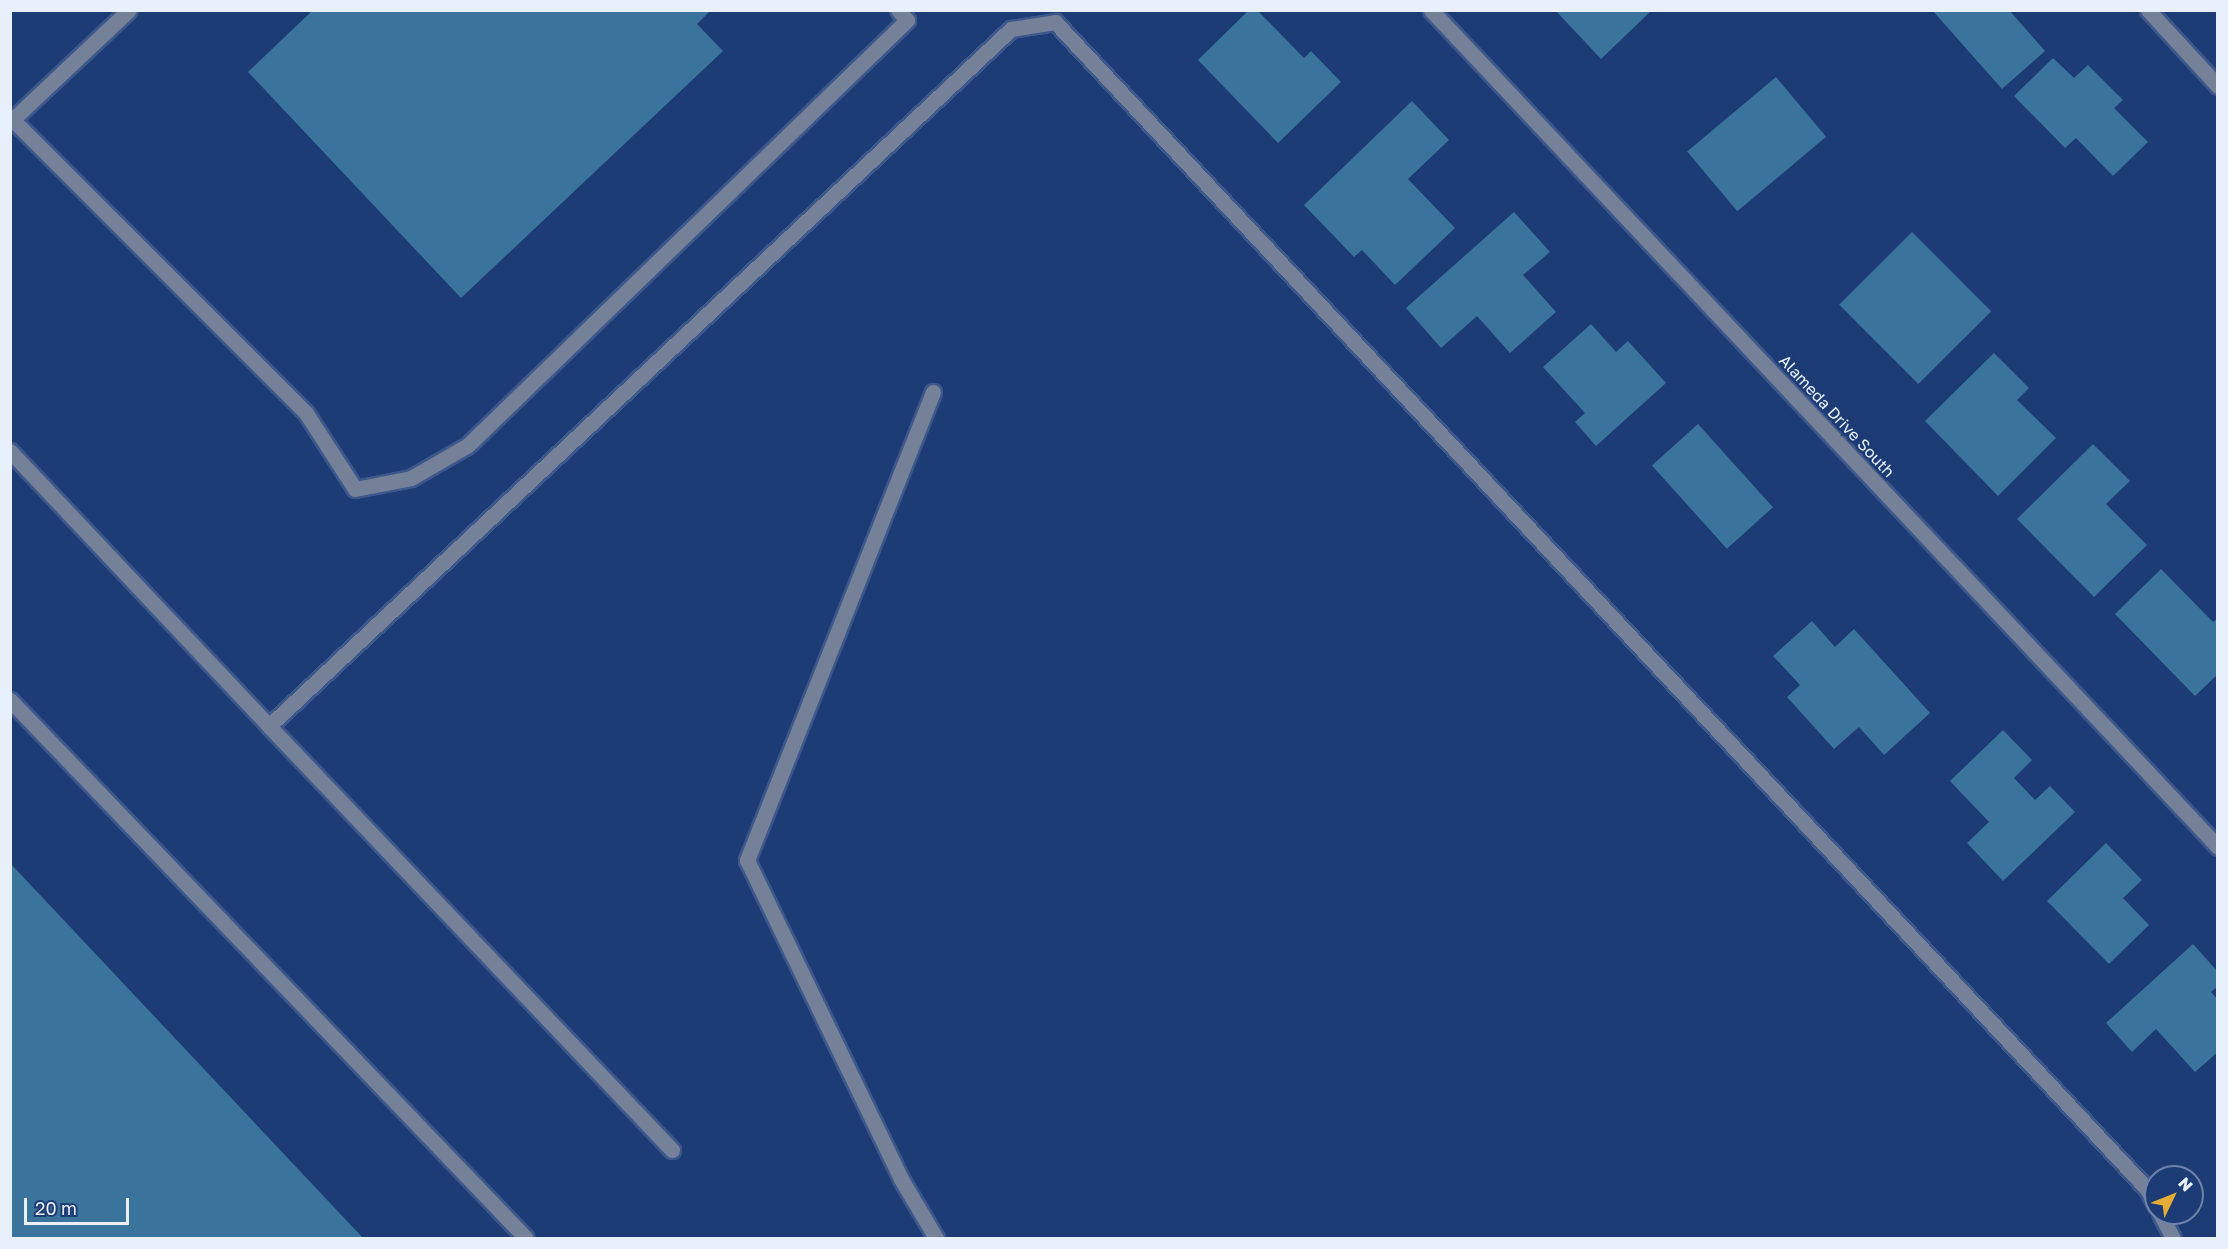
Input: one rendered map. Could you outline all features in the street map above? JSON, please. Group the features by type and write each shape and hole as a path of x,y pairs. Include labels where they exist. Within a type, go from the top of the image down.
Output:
{"street":[{"path":"129,10 12,121 306,413 355,489 411,478 468,445 907,20 898,10"},
{"name":"Alameda Drive South","path":"1431,10 2217,847"},
{"path":"2148,10 2217,86"},
{"path":"269,726 1011,28 1055,22 2144,1186"},
{"path":"933,392 747,860 901,1179 936,1239"},
{"path":"10,451 672,1150"},
{"path":"10,700 526,1239"},
{"path":"2166,1225 2173,1239"}],"building":[{"path":"313,10 711,10 697,24 723,51 461,298 248,72"},
{"path":"1249,10 1257,10 1304,58 1311,51 1341,82 1278,143 1198,60"},
{"path":"1555,10 1652,10 1601,59"},
{"path":"1932,10 2009,10 2045,51 2002,89"},
{"path":"2053,58 2074,78 2088,65 2123,100 2114,108 2148,142 2113,176 2076,138 2065,148 2014,96"},
{"path":"1776,77 1826,137 1737,211 1687,152"},
{"path":"1412,101 1449,140 1408,179 1455,228 1395,285 1362,250 1354,257 1304,205"},
{"path":"1514,212 1550,252 1523,275 1556,312 1510,353 1477,316 1441,348 1406,308"},
{"path":"1912,232 1991,311 1918,384 1839,305"},
{"path":"1591,324 1616,352 1628,341 1666,383 1596,446 1575,422 1585,413 1543,367"},
{"path":"1994,353 2029,388 2017,400 2056,438 1998,496 1925,421"},
{"path":"1698,424 1773,507 1727,549 1652,465"},
{"path":"2093,444 2130,481 2106,504 2147,545 2094,597 2017,519"},
{"path":"2161,569 2213,622 2218,618 2218,674 2195,696 2115,614"},
{"path":"1812,621 1835,647 1854,629 1930,713 1884,755 1859,727 1834,749 1787,697 1800,685 1773,656"},
{"path":"2003,730 2032,760 2014,778 2035,800 2050,786 2075,812 2003,881 1967,843 1989,822 1950,781"},
{"path":"2106,843 2142,880 2123,898 2149,925 2109,964 2047,901"},
{"path":"10,863 363,1238 10,1238"},
{"path":"2193,944 2218,972 2218,986 2211,992 2218,1000 2218,1052 2195,1072 2156,1029 2132,1052 2106,1023"}]}
